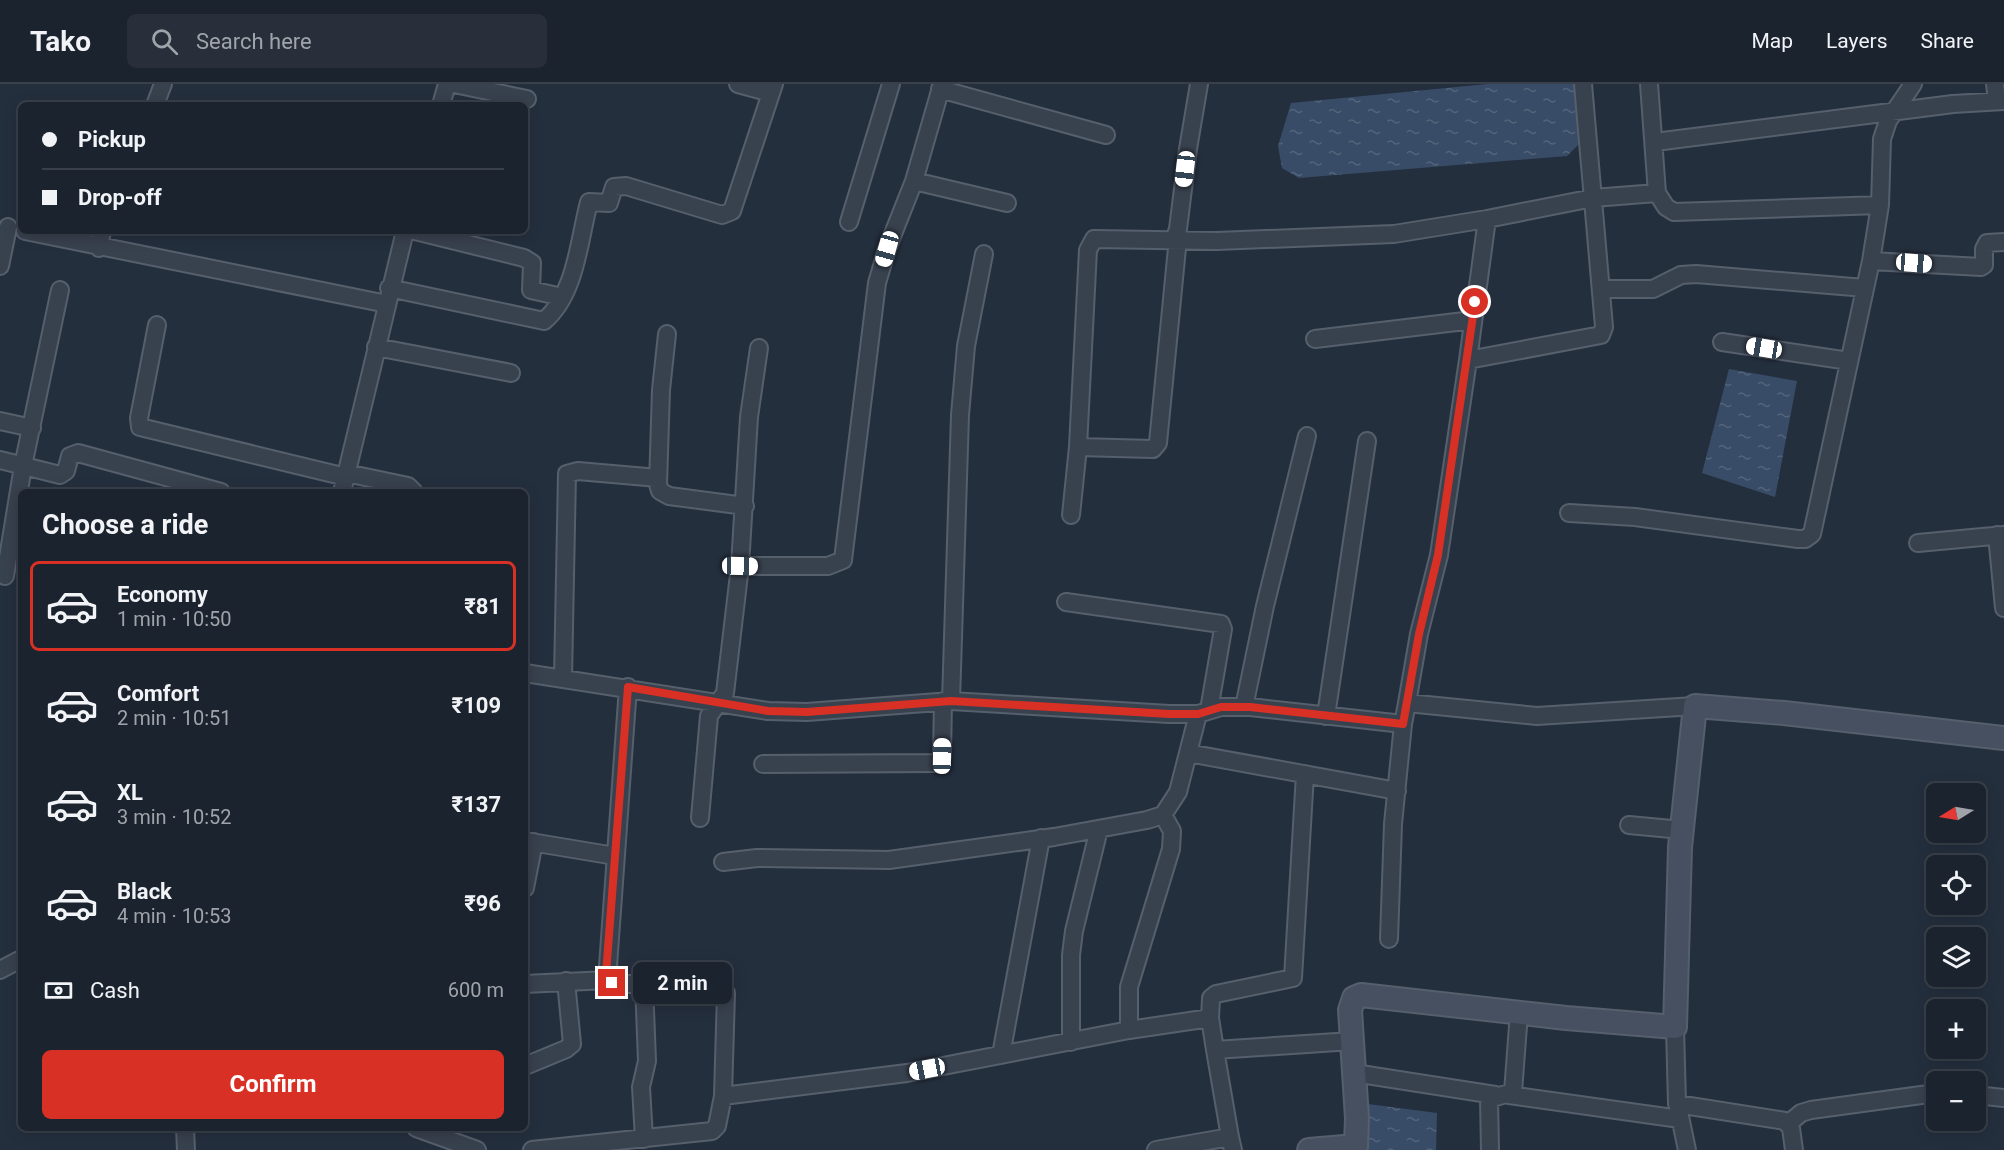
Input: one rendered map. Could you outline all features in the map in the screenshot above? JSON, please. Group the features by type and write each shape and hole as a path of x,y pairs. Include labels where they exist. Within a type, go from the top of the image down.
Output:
{"street":[{"path":"156,102 162,84"},
{"path":"442,102 447,84"},
{"path":"454,84 527,99"},
{"path":"39,234 99,248 540,322 547,319 562,297 570,277 589,202 609,203 614,187 626,186 722,215 728,214 734,204 773,89 738,84"},
{"path":"849,222 891,84"},
{"path":"1078,447 1153,449 1157,446 1163,412 1177,248 1174,240 1178,229 1199,84"},
{"path":"1468,360 1601,335 1604,327 1583,84"},
{"path":"1649,84 1657,193 1666,207 1674,212 1880,205"},
{"path":"1569,513 1635,517 1798,539 1810,537 1871,261 1880,205 1882,139 1888,121 1913,84"},
{"path":"740,566 828,566 843,560 877,283 887,249 914,181 941,87 1106,135"},
{"path":"1655,142 1895,112 1999,95"},
{"path":"914,181 1007,204"},
{"path":"1071,515 1078,447 1090,243 1094,239 1217,241 1394,234 1593,198 1657,193"},
{"path":"1389,939 1393,824 1403,724 1419,634 1438,555 1487,219"},
{"path":"0,266 13,228"},
{"path":"99,248 101,234"},
{"path":"345,481 404,234"},
{"path":"427,234 524,258 532,263 531,290 562,297"},
{"path":"1871,261 1981,267 1985,262 1984,249 1987,243 2004,242"},
{"path":"764,764 937,763 942,756 947,701 960,415 966,346 984,254"},
{"path":"1601,289 1653,289 1681,275 1696,274 1865,288"},
{"path":"21,489 23,466 60,290"},
{"path":"1315,339 1473,320"},
{"path":"156,325 139,418 140,427 345,481 408,486 411,489"},
{"path":"668,334 661,390 658,478 660,491 669,496 745,506"},
{"path":"1722,342 1849,362"},
{"path":"376,347 511,372"},
{"path":"700,818 709,716 725,693 740,566 749,417 759,348"},
{"path":"0,422 32,428"},
{"path":"1244,707 1265,606 1307,436"},
{"path":"1326,716 1367,441"},
{"path":"0,460 60,475 66,471 70,456 78,453 210,489"},
{"path":"563,678 567,474 578,471 658,478"},
{"path":"5,576 16,541 18,520"},
{"path":"1918,543 2000,535 2004,609"},
{"path":"723,862 757,858 889,860 1099,829 1163,815 1178,792 1188,753 1204,712 1223,629 1221,624 1066,602"},
{"path":"528,673 628,687 768,711 807,712 947,701 1204,712 1244,707 1403,724"},
{"path":"607,980 628,687"},
{"path":"1407,703 1538,716 1695,706 1784,713 2004,738"},
{"path":"1687,1150 1679,1111 1675,1027 1682,830 1695,706"},
{"path":"1188,753 1397,791"},
{"path":"1156,1150 1232,1144 1210,1018 1211,998 1216,994 1293,978 1305,774"},
{"path":"1129,1030 1129,987 1170,849 1172,831 1163,815"},
{"path":"1629,825 1682,830"},
{"path":"1071,1042 1071,955 1074,931 1099,829"},
{"path":"1001,1055 1041,838"},
{"path":"528,860 530,842 615,856"},
{"path":"0,970 18,961"},
{"path":"528,984 607,980 617,984 714,984 723,988 726,993 723,1096 717,1126 712,1131 532,1150"},
{"path":"528,1065 566,1049 572,1044 566,981"},
{"path":"644,984 647,1061 641,1087 644,1139"},
{"path":"1309,1150 1356,1148 1351,1005 1354,998 1361,995 1519,1013 1675,1027"},
{"path":"1490,1150 1489,1099 1502,1095 1514,1087 1519,1013"},
{"path":"723,1096 847,1082 1129,1030 1210,1018"},
{"path":"1215,1050 1352,1041"},
{"path":"1354,1073 1502,1095 1778,1119 1788,1124"},
{"path":"1788,1124 1801,1113 1811,1110 1926,1092"},
{"path":"1986,1096 2004,1098"},
{"path":"1788,1124 1794,1150"},
{"path":"185,1131 186,1150"},
{"path":"424,1131 477,1150"}],"water":[{"path":"1488,84 1573,84 1578,95 1581,142 1567,156 1299,178 1282,168 1278,146 1291,103"},
{"path":"1729,369 1797,381 1775,497 1702,473"},
{"path":"1360,1103 1437,1113 1436,1150 1363,1150"}],"route":[{"path":"612,983 607,980 606,974 628,687 768,711 807,712 927,701 1169,714 1198,714 1221,707 1236,706 1403,724 1419,634 1438,555 1475,302"}]}
